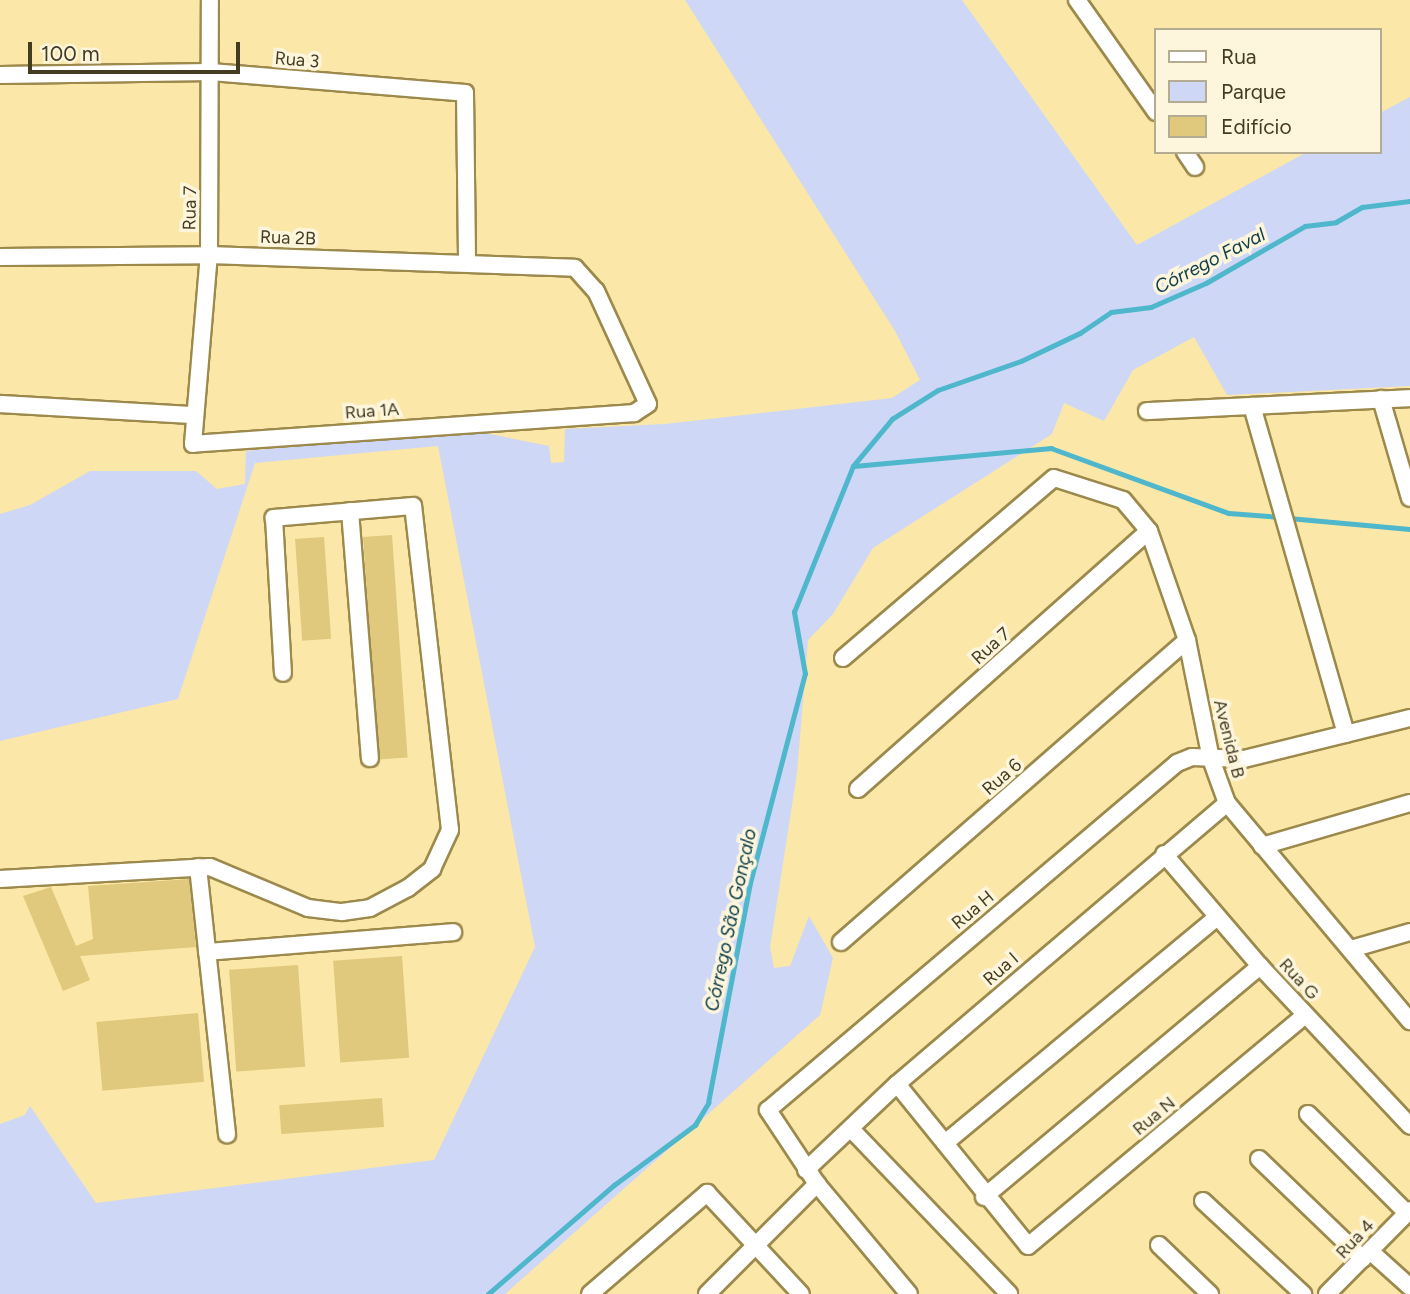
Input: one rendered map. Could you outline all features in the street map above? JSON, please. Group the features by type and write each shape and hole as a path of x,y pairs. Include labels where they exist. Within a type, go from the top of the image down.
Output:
{"street":[{"name":"Rua 7","path":"193,444 192,415 209,255 210,0"},
{"path":"1077,0 1154,109"},
{"name":"Rua 3","path":"0,75 211,72 465,93 467,262"},
{"path":"1186,154 1195,167"},
{"name":"Rua 2B","path":"0,257 209,255 467,262 575,268 596,291 648,404"},
{"path":"1147,411 1410,398"},
{"path":"1381,399 1410,498"},
{"path":"0,404 192,415"},
{"name":"Rua 1A","path":"193,444 555,416 634,413 648,404"},
{"path":"1252,406 1346,734"},
{"name":"Avenida B","path":"843,658 1054,478 1123,500 1149,531 1187,640 1211,758 1227,803 1410,1021"},
{"path":"0,879 210,867 308,908 342,912 370,908 408,888 432,869 444,849 450,830 413,506 274,518 283,673"},
{"path":"350,512 370,758"},
{"name":"Rua 7","path":"858,789 1149,531"},
{"name":"Rua 6","path":"841,942 1187,640"},
{"name":"Rua H","path":"806,1170 768,1110 1177,763 1192,757 1244,759 1410,718"},
{"name":"Rua I","path":"806,1170 852,1130 897,1084 1227,803"},
{"path":"1262,846 1410,803"},
{"name":"Rua G","path":"1164,854 1260,967 1410,1126"},
{"path":"198,867 227,1134"},
{"path":"945,1143 1216,918"},
{"path":"207,952 453,932"},
{"path":"1351,948 1410,932"},
{"path":"897,1084 984,1197 1260,967"},
{"name":"Rua N","path":"984,1197 1028,1247 1306,1015"},
{"path":"1308,1114 1408,1211"},
{"path":"852,1130 1009,1294"},
{"path":"1259,1158 1366,1255 1410,1287"},
{"path":"806,1170 909,1294"},
{"path":"707,1294 817,1184"},
{"path":"590,1294 707,1194 801,1294"},
{"path":"1203,1201 1303,1294"},
{"name":"Rua 4","path":"1327,1294 1408,1211"},
{"path":"1159,1245 1210,1294"}],"green space":[{"path":"685,0 962,0 1137,245 1303,154 1382,154 1382,112 1410,97 1410,386 1227,395 1194,337 1133,370 1104,421 1064,403 1052,434 873,548 833,614 808,640 797,773 770,947 774,968 790,966 809,916 833,958 820,1015 505,1294 0,1294 0,1124 25,1115 30,1106 96,1203 434,1160 535,947 438,446 255,463 178,699 0,741 0,514 30,505 90,471 196,471 217,489 245,484 246,451 470,430 549,446 551,463 564,462 565,429 665,424 892,398 920,380 895,331"}],"building":[{"path":"392,535 408,757 379,759 363,537"},
{"path":"324,537 331,639 302,641 295,539"},
{"path":"189,879 196,947 80,956 90,980 63,991 23,896 51,887 76,946 93,939 88,886"},
{"path":"402,956 409,1058 340,1063 333,961"},
{"path":"298,965 305,1067 236,1072 229,970"},
{"path":"198,1013 204,1082 102,1091 96,1022"},
{"path":"382,1098 384,1127 281,1134 279,1105"}],"waterway":[{"name":"Córrego São Gonçalo","path":"488,1294 614,1185 695,1125 708,1103 750,883 805,674 794,612 853,466 892,419 938,390 1021,361 1080,333 1111,312 1151,307 1206,283 1305,226 1336,222 1362,207 1410,201"},
{"path":"854,466 1051,448 1229,513 1280,517"},
{"path":"1289,518 1410,529"}],"water label":[{"name":"Córrego Faval","path":"1210,261"}]}
